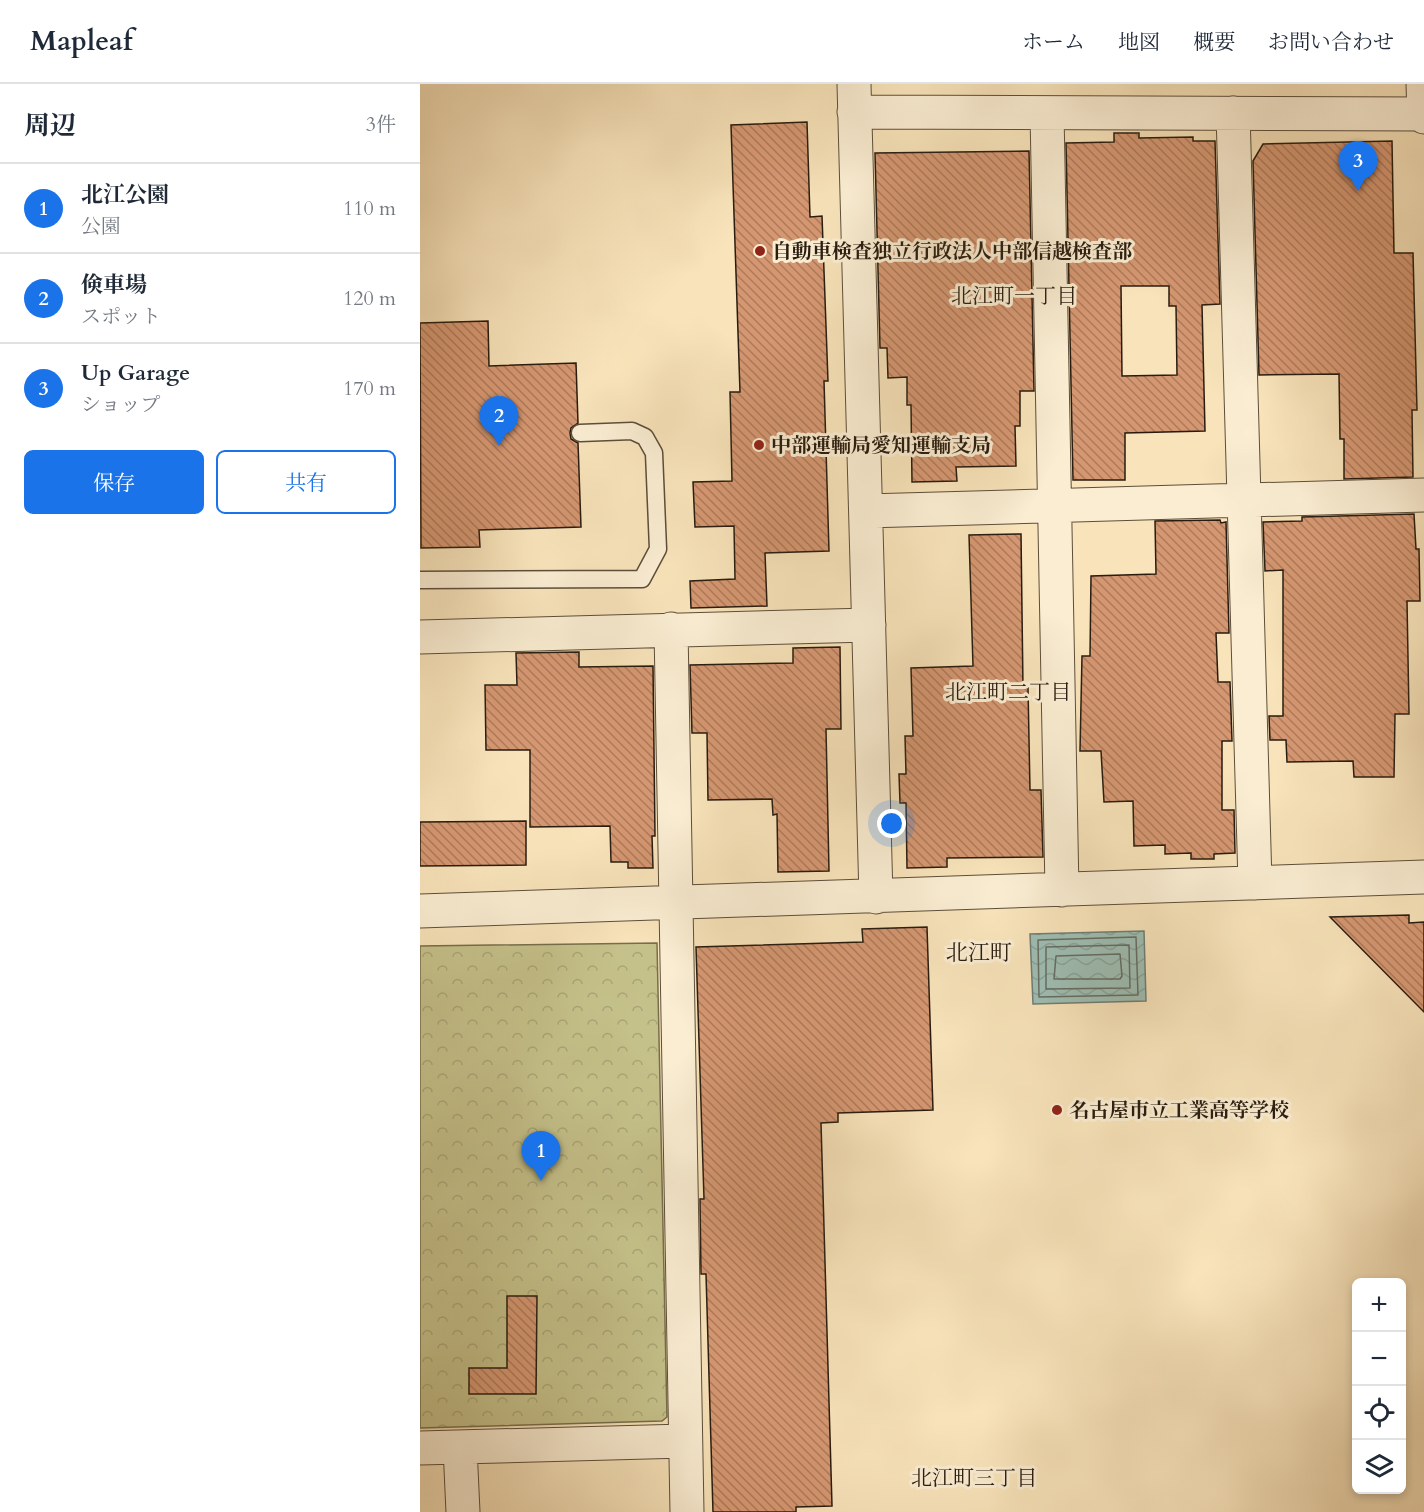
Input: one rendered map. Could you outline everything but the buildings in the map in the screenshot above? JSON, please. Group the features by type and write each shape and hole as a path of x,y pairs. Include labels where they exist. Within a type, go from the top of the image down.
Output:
{"street":[{"path":"876,897 854,98 1047,113 1424,116 1423,84"},
{"path":"1047,113 1062,890"},
{"path":"1233,113 1255,883"},
{"path":"866,512 1424,495"},
{"path":"420,637 869,625"},
{"path":"671,629 687,1512"},
{"path":"420,911 1424,877"},
{"path":"420,1448 685,1441"},
{"path":"460,1447 463,1512"}],"lane":[{"path":"420,580 642,579 658,549 654,453 645,437 632,431 580,433"}],"green space":[{"path":"657,943 667,1417 662,1421 420,1428 420,946"}],"water":[{"path":"1144,931 1146,1001 1033,1004 1030,934"}],"place":[{"name":"Up Garage","path":"1358,191"},
{"name":"自動車検査独立行政法人中部信越検査部","path":"760,251"},
{"name":"中部運輸局愛知運輸支局","path":"759,445"},
{"name":"倹車場","path":"499,446"},
{"name":"名古屋市立工業高等学校","path":"1057,1110"},
{"name":"北江公園","path":"541,1181"}],"district":[{"name":"北江町一丁目","path":"1014,296"},
{"name":"北江町二丁目","path":"1008,692"},
{"name":"北江町","path":"979,953"},
{"name":"北江町三丁目","path":"974,1478"}]}
